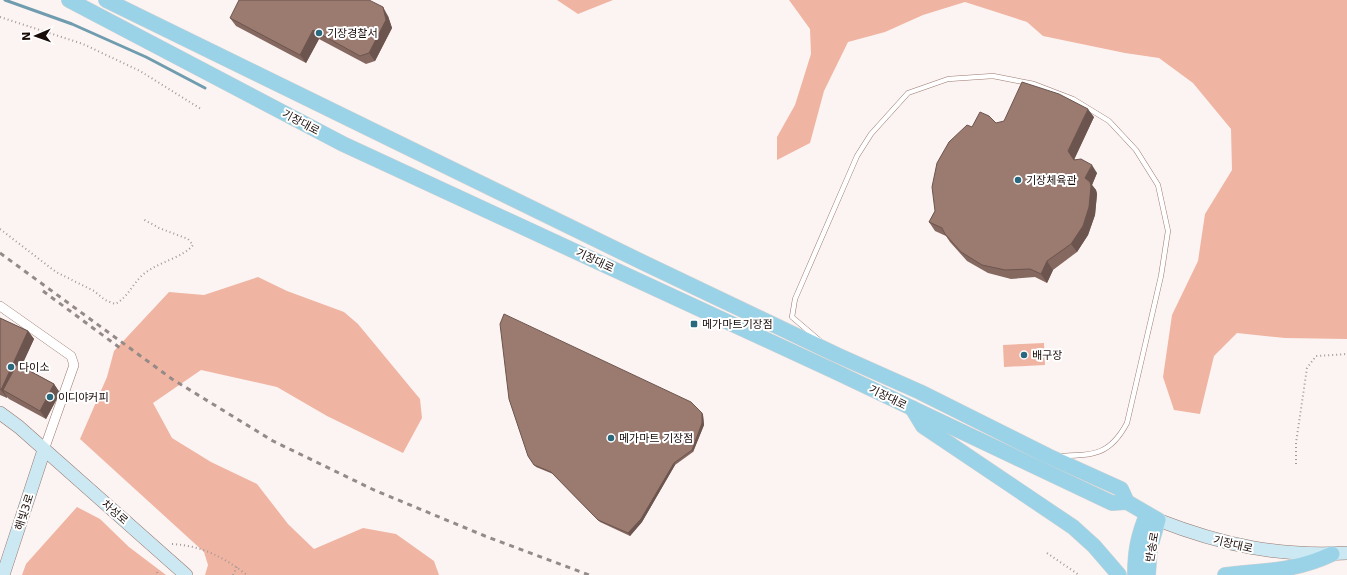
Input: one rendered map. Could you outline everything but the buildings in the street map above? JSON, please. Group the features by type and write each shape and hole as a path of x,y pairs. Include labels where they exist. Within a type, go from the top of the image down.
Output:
{"main road":[{"name":"기장대로","path":"69,0 343,144 912,408 1112,503 1127,502"},
{"name":"기장대로","path":"106,0 837,355 920,392 1048,456 1121,489 1127,502 1152,517 1203,537 1259,550 1288,553 1347,553"},
{"path":"912,408 923,426 1073,527 1099,551 1119,575"},
{"name":"차성로","path":"0,413 186,575"},
{"name":"해빛3로","path":"3,575 44,450"},
{"name":"반송로","path":"1135,575 1135,553 1138,537 1152,517"},
{"name":"반송로","path":"1148,575 1152,517"},
{"path":"1225,575 1288,569 1313,563 1332,554"}],"street":[{"path":"0,306 71,356 74,365 44,450"}],"lane":[{"path":"837,355 792,317 795,299 861,151 879,124 908,93 948,79 994,76 1034,84 1073,99 1109,121 1136,150 1158,185 1168,231 1161,276 1126,423 1119,438 1106,449 1089,455 1048,456"}],"path":[{"path":"0,17 83,44 140,71 201,109"},
{"path":"0,229 56,272 94,290 105,300 115,304 121,301 134,283 145,272 165,261 188,252 193,245 188,240 165,231 143,219"},
{"path":"1296,464 1296,443 1307,368 1316,356 1347,354"},
{"path":"172,544 186,545 212,552 247,575"},
{"path":"1048,553 1079,575"},
{"path":"233,575 237,567"}],"shaded area":[{"path":"557,0 613,0 578,14"},
{"path":"789,0 1347,0 1347,339 1285,338 1237,333 1214,356 1200,414 1174,410 1163,377 1172,315 1198,261 1205,214 1232,170 1231,129 1193,83 1159,58 1125,53 1043,36 1027,22 965,2 923,15 885,32 848,42 824,91 810,143 777,160 777,137 795,105 811,54 810,29"},
{"path":"258,277 287,291 344,312 358,324 420,399 422,418 403,453 327,416 277,387 201,370 153,403 172,438 211,462 257,484 288,524 314,549 363,528 396,534 434,561 439,575 205,575 208,565 204,552 80,439 107,377 114,351 169,292 204,295"},
{"name":"배구장","path":"1044,343 1045,365 1004,367 1003,345"},
{"path":"77,507 100,519 129,547 166,575 22,575 26,564"}],"waterway":[{"path":"5,0 72,24 146,57 205,88"}],"railway":[{"path":"0,253 172,379 273,441 374,490 485,536 589,575"},
{"path":"43,291 120,348"}],"place":[{"name":"기장경찰서","path":"319,33"},
{"name":"기장체육관","path":"1018,180"},
{"name":"메가마트기장점","path":"694,324"},
{"name":"배구장","path":"1024,355"},
{"name":"다이소","path":"11,367"},
{"name":"이디야커피","path":"50,397"},
{"name":"메가마트 기장점","path":"611,438"}]}
